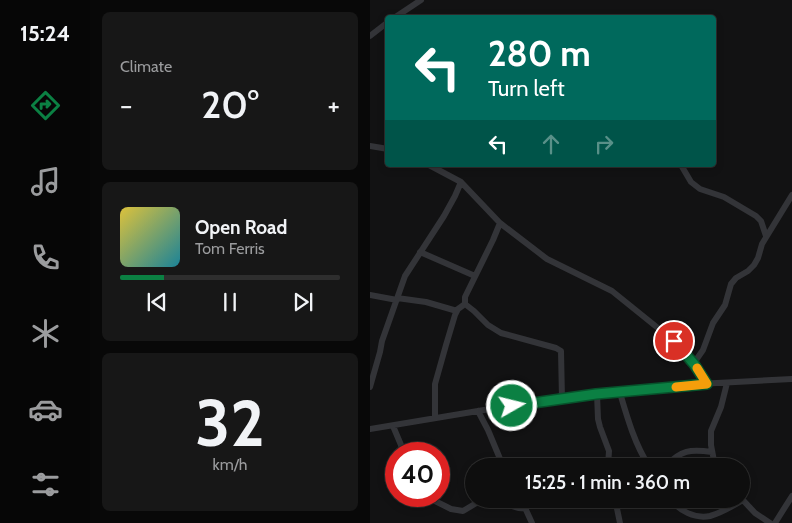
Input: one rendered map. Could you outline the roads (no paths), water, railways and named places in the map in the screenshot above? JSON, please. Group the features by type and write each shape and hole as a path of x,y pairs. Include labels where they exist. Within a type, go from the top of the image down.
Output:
{"street":[{"path":"398,15 421,0"},
{"path":"370,36 385,24"},
{"path":"370,146 385,148"},
{"path":"433,167 461,182 500,223 547,259 612,292 674,341 694,364 707,384"},
{"path":"682,167 691,182 700,189 724,197 756,216 761,221 766,236"},
{"path":"370,387 382,340 404,276 444,216 461,182"},
{"path":"694,364 713,323 725,305 731,284 754,265 766,236 792,195"},
{"path":"435,418 435,384 457,311 465,304 465,296 500,223"},
{"path":"420,252 475,276"},
{"path":"370,294 426,302 457,311"},
{"path":"465,304 488,325 501,333 561,351 562,399"},
{"path":"370,430 478,411 596,394 707,384 792,379"},
{"path":"713,458 711,445 712,431 727,383"},
{"path":"620,392 644,458"},
{"path":"596,394 598,419 609,451 609,458"},
{"path":"478,411 500,458"},
{"path":"392,426 400,442"},
{"path":"675,458 687,451 712,452"},
{"path":"775,523 792,496"},
{"path":"447,507 463,511 468,508"},
{"path":"516,508 525,508 532,523"},
{"path":"618,508 620,523"},
{"path":"679,508 694,516 709,516 725,508"},
{"path":"750,508 761,521 770,523"}]}
